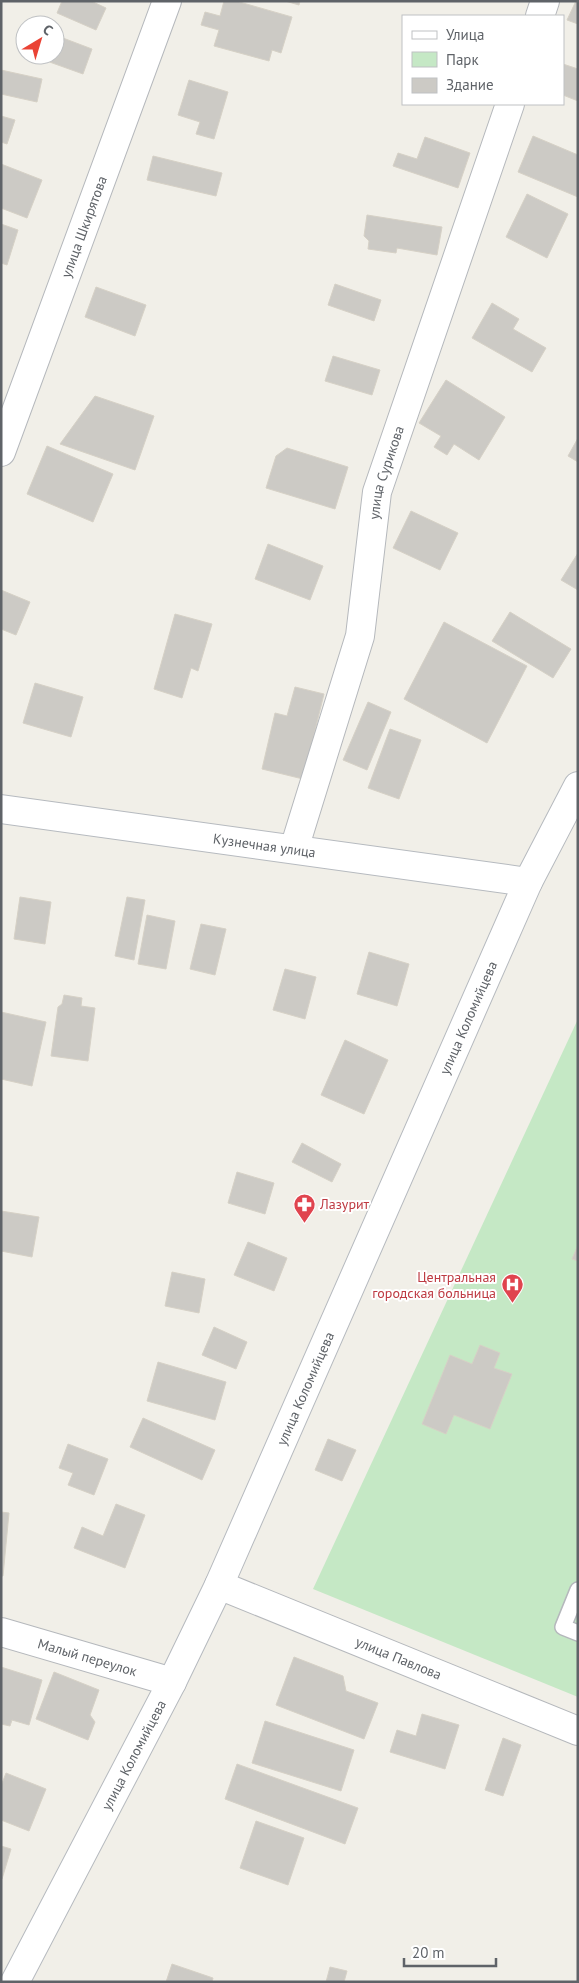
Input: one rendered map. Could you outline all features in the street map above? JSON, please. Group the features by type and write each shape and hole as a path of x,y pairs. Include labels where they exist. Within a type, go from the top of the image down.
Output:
{"main road":[{"name":"улица Шкирятова","path":"1,452 167,1"},
{"path":"540,15 545,1"},
{"name":"улица Сурикова","path":"294,849 360,636 377,492 510,105"},
{"name":"улица Коломийцева","path":"14,1982 172,1682 220,1585 528,882 571,812 578,786"},
{"name":"Кузнечная улица","path":"1,809 528,882"},
{"name":"улица Павлова","path":"220,1585 578,1731"},
{"name":"Малый переулок","path":"1,1632 172,1682"}],"lane":[{"path":"578,1590 562,1627 578,1633"}],"green space":[{"name":"Центральная городская больница","path":"578,1019 578,1697 313,1589"}],"building":[{"path":"62,1 91,1 106,8 96,30 57,13"},
{"path":"224,1 236,1 292,17 281,53 272,50 269,61 214,46 219,30 201,25 205,12 220,16"},
{"path":"285,1 300,1 299,5"},
{"path":"576,1 578,1 578,24 567,20"},
{"path":"65,39 92,49 83,74 58,65 65,65"},
{"path":"564,64 578,69 578,101 564,95"},
{"path":"1,70 42,79 37,102 1,94"},
{"path":"189,80 228,92 214,139 196,134 200,122 178,115"},
{"path":"1,116 15,120 7,144 1,142"},
{"path":"533,136 578,155 578,197 518,172"},
{"path":"425,137 470,153 458,188 393,166 398,153 417,159"},
{"path":"153,156 222,173 216,196 147,180"},
{"path":"1,164 42,180 27,218 1,208"},
{"path":"527,194 568,214 547,258 506,237"},
{"path":"367,215 442,227 437,255 397,248 396,253 368,249 369,241 364,236"},
{"path":"1,224 18,230 7,265 1,263"},
{"path":"335,284 381,300 374,321 328,305"},
{"path":"96,287 146,305 135,336 85,317"},
{"path":"492,303 519,319 513,329 546,348 532,372 472,338"},
{"path":"333,356 380,370 372,395 325,381"},
{"path":"446,380 505,417 479,460 454,444 447,455 434,447 441,436 419,423"},
{"path":"95,396 154,416 135,470 60,444"},
{"path":"578,438 578,462 568,456"},
{"path":"47,446 113,474 93,522 27,494"},
{"path":"287,448 348,467 335,509 266,488 276,456"},
{"path":"411,511 458,533 440,570 393,548"},
{"path":"268,544 323,566 310,600 255,579"},
{"path":"578,553 578,590 561,580"},
{"path":"1,590 30,602 16,635 1,629"},
{"path":"510,612 571,649 553,678 492,641"},
{"path":"175,614 212,624 198,671 191,668 182,698 154,689"},
{"path":"444,622 527,666 487,743 404,699"},
{"path":"35,683 83,697 71,737 23,723"},
{"path":"295,687 324,694 303,779 262,769 275,713 287,716"},
{"path":"368,702 391,712 367,770 343,760"},
{"path":"390,729 421,740 399,799 368,788"},
{"path":"20,897 51,902 45,944 14,939"},
{"path":"127,897 145,900 134,960 115,956"},
{"path":"147,915 175,921 166,969 138,964"},
{"path":"201,924 226,929 215,975 190,969"},
{"path":"369,952 409,964 397,1006 357,994"},
{"path":"285,969 316,977 305,1019 273,1010"},
{"path":"64,995 82,998 81,1006 95,1008 88,1061 51,1056 58,1007 62,1004"},
{"path":"1,1012 46,1022 32,1086 1,1079"},
{"path":"345,1040 388,1060 364,1114 321,1095"},
{"path":"302,1143 341,1164 332,1182 292,1162"},
{"path":"237,1172 274,1183 265,1214 228,1203"},
{"path":"1,1211 39,1217 32,1257 1,1251"},
{"path":"248,1242 287,1258 274,1291 234,1275"},
{"path":"578,1245 578,1261 572,1259"},
{"path":"172,1272 205,1279 199,1313 165,1306"},
{"path":"214,1327 247,1342 236,1369 202,1355"},
{"path":"480,1345 500,1353 494,1368 512,1374 490,1429 454,1415 446,1434 422,1424 450,1355 472,1364"},
{"path":"158,1362 226,1382 215,1420 147,1401"},
{"path":"143,1418 215,1450 202,1480 130,1447"},
{"path":"328,1439 356,1450 342,1481 315,1470"},
{"path":"68,1444 108,1459 94,1495 68,1485 73,1473 59,1468"},
{"path":"116,1504 145,1515 125,1568 74,1548 82,1527 103,1536"},
{"path":"1,1512 9,1513 3,1576 1,1576"},
{"path":"294,1657 343,1676 346,1691 378,1703 364,1739 276,1705"},
{"path":"1,1667 42,1680 29,1725 12,1720 10,1726 1,1724"},
{"path":"54,1672 99,1690 90,1715 95,1722 88,1740 36,1719"},
{"path":"422,1714 459,1725 445,1769 390,1752 397,1730 416,1736"},
{"path":"265,1721 354,1750 341,1791 252,1763"},
{"path":"503,1738 521,1745 503,1796 485,1790"},
{"path":"237,1764 358,1808 345,1844 225,1799"},
{"path":"6,1773 46,1789 29,1831 1,1820 1,1786"},
{"path":"256,1821 304,1838 288,1885 240,1868"},
{"path":"1,1846 11,1849 2,1879 1,1879"},
{"path":"172,1964 213,1978 212,1982 166,1982"},
{"path":"330,1967 347,1971 344,1982 326,1982"}],"place":[{"name":"Лазурит","path":"304,1223"},
{"name":"Центральная городская больница","path":"512,1304"}]}
